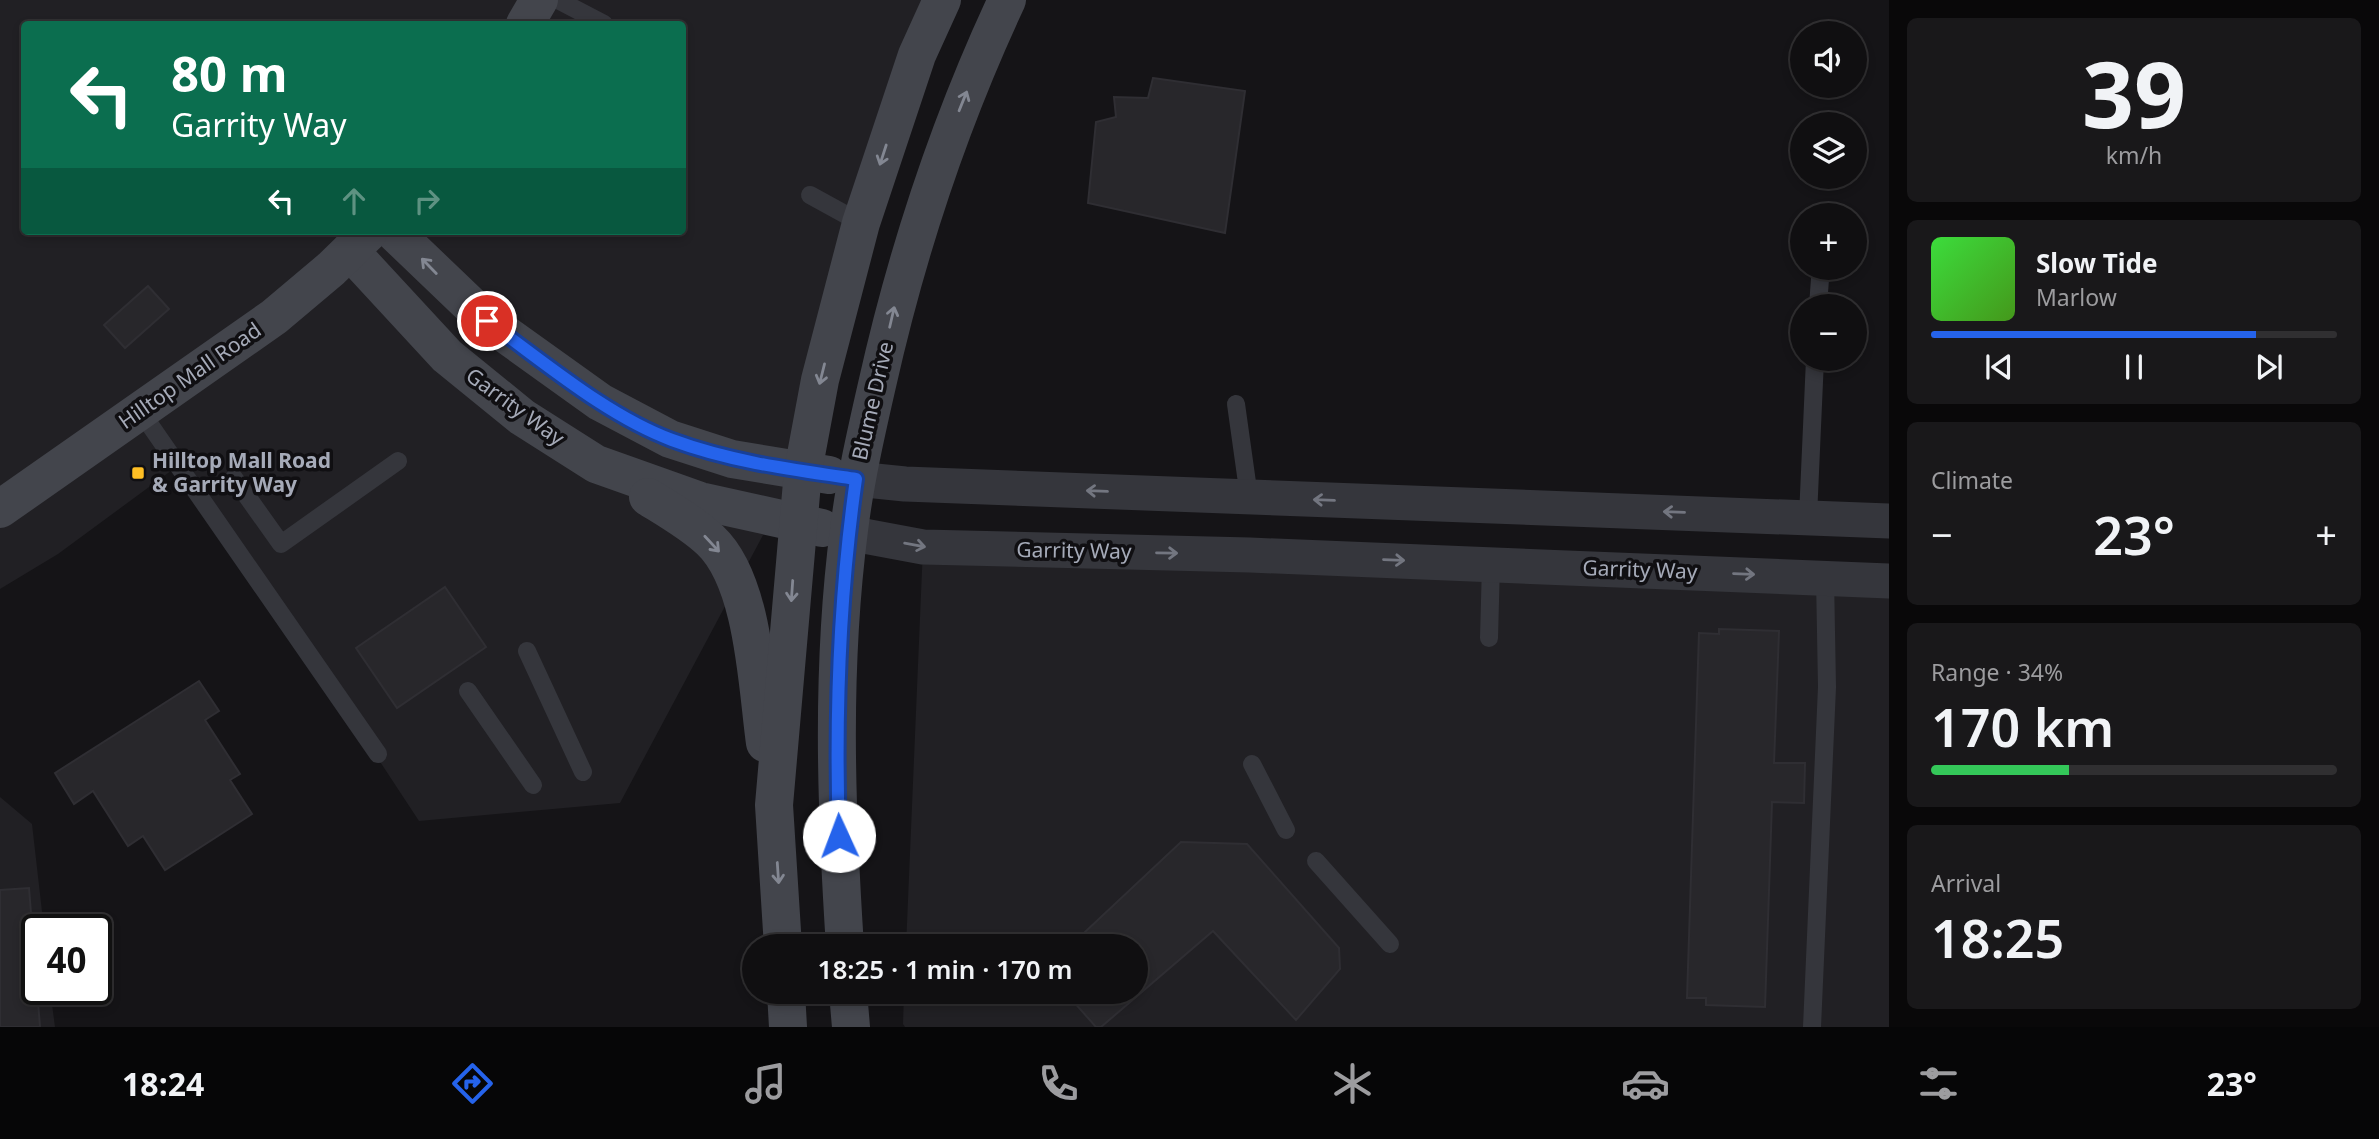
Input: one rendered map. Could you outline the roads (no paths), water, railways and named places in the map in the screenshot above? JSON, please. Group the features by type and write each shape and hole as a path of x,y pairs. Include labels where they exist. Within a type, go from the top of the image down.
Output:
{"street":[{"path":"527,21 539,0"},
{"path":"774,805 797,523 803,471 820,380 861,223 917,55 942,0"},
{"name":"Blume Drive","path":"844,934 836,731 848,533 856,479 896,302 930,186 981,54 1007,0"},
{"path":"397,235 487,321 600,402 670,439 732,459 905,484 1889,521"},
{"name":"Hilltop Mall Road","path":"0,509 274,317 360,241"},
{"name":"Garrity Way","path":"360,241 447,356 522,417 596,464 700,501 797,523 923,547 1491,564 1889,581"},
{"path":"596,464 669,510 710,540 731,566 746,604 774,805 782,934"},
{"path":"787,1004 788,1027"},
{"path":"849,1004 851,1027"}],"lane":[{"path":"558,0 598,21"},
{"path":"810,195 861,223"},
{"path":"1808,517 1814,371"},
{"path":"1236,404 1249,497"},
{"path":"141,412 378,754"},
{"path":"234,478 281,544 398,461"},
{"path":"1489,638 1491,564"},
{"path":"1812,1027 1827,687 1825,577"},
{"path":"527,651 583,772"},
{"path":"468,691 533,785"},
{"path":"1252,764 1286,830"},
{"path":"1316,860 1390,944"}],"place":[{"name":"Hilltop Mall Road & Garrity Way","path":"138,473"}]}
